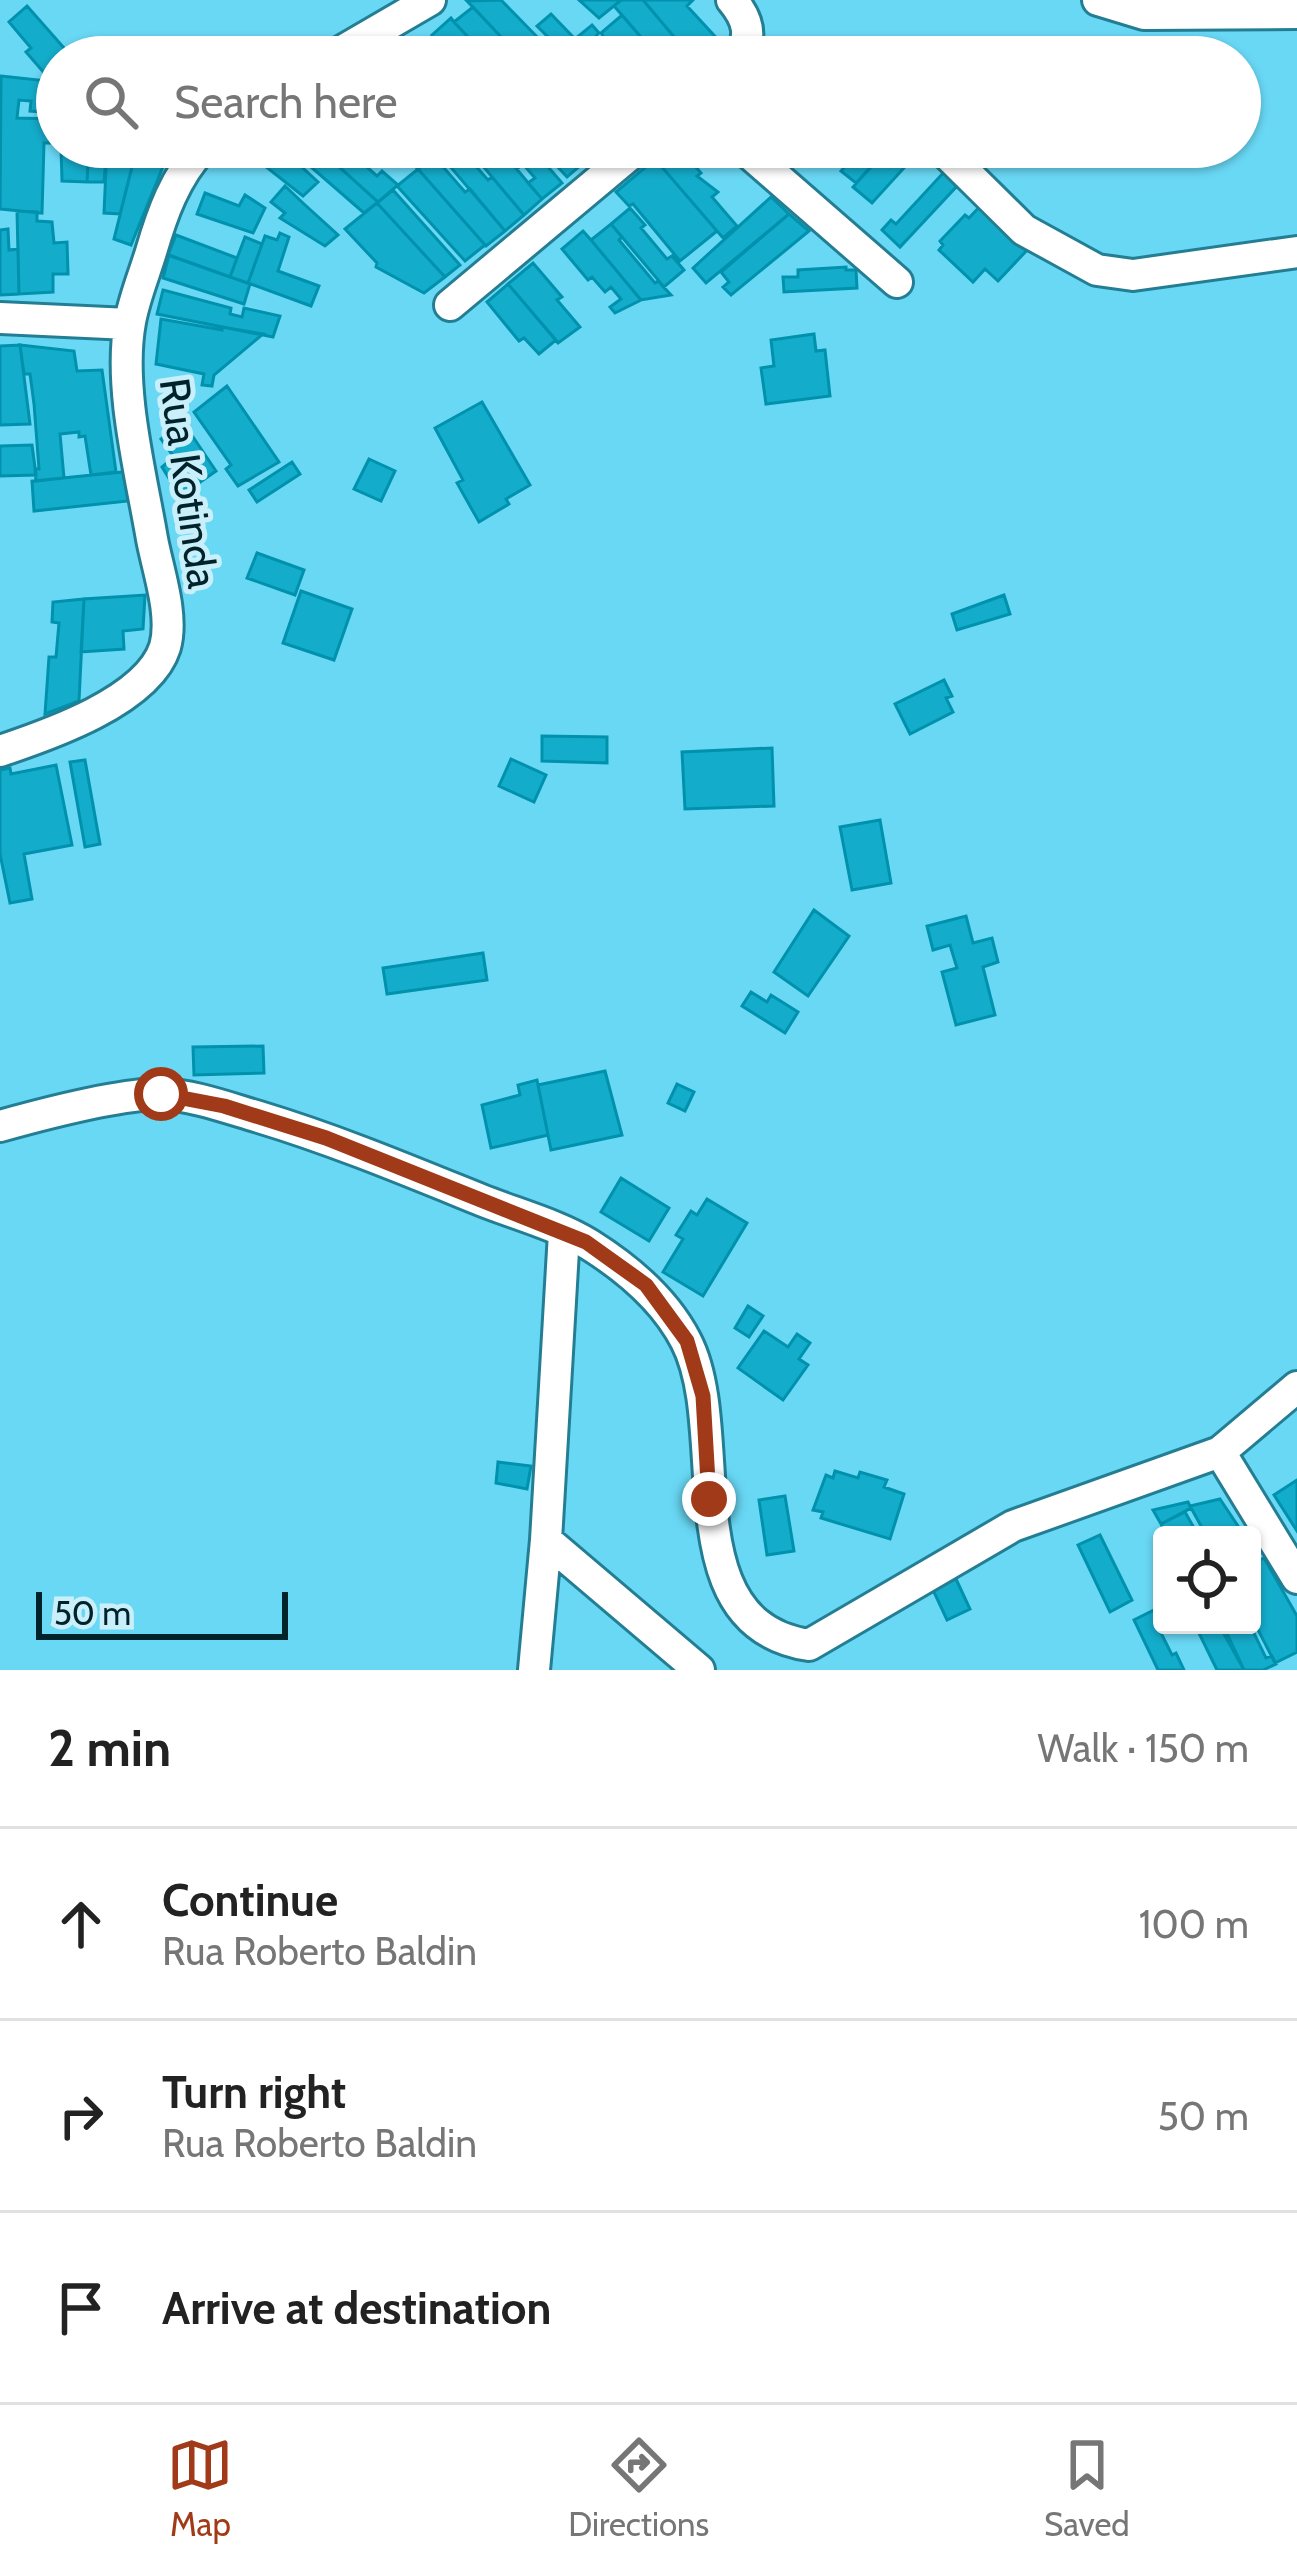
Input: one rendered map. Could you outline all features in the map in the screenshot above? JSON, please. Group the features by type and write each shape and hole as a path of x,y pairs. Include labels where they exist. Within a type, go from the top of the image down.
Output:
{"street":[{"path":"368,36 430,0"},
{"path":"732,0 746,17 747,36"},
{"path":"1098,0 1144,14 1297,13"},
{"name":"Rua Kotinda","path":"0,751 56,733 105,710 164,652 164,605 129,394 129,324 164,209 186,168"},
{"path":"450,305 614,168"},
{"path":"766,168 897,282"},
{"path":"961,168 1024,230 1096,270 1133,275 1297,252"},
{"path":"0,318 129,324"},
{"path":"0,1126 47,1112 161,1094 224,1106 326,1138 586,1242 646,1285 687,1341 703,1396 709,1499 726,1581 752,1621 778,1640 808,1645 1012,1526 1220,1452 1297,1387"},
{"path":"534,1670 564,1233"},
{"path":"1220,1452 1297,1578"},
{"path":"546,1540 699,1670"}],"building":[{"path":"501,0 536,36 500,36 467,1"},
{"path":"579,0 617,0 619,2 599,18"},
{"path":"621,0 643,0 673,36 640,36 614,6"},
{"path":"643,0 693,0 687,6 715,36 673,36"},
{"path":"27,6 53,36 36,36 36,64 26,52 31,48 9,22"},
{"path":"473,7 500,36 467,36 454,22"},
{"path":"551,14 572,36 547,36 537,26"},
{"path":"622,15 640,36 603,36"},
{"path":"451,18 468,36 433,36"},
{"path":"592,25 599,33 596,36 579,36"},
{"path":"1,76 36,80 36,111 30,111 31,101 19,100 17,118 36,118 36,168 43,168 42,213 0,209"},
{"path":"62,168 88,168 87,182 62,181"},
{"path":"88,168 105,168 104,182 87,182"},
{"path":"106,168 132,168 120,214 104,213"},
{"path":"132,168 162,168 131,245 114,239"},
{"path":"267,168 303,168 318,182 303,196"},
{"path":"312,168 340,168 378,202 364,213"},
{"path":"340,168 368,168 377,176 382,171 398,185 378,202"},
{"path":"444,168 465,192 470,189 505,231 486,246 418,169"},
{"path":"451,168 477,168 488,180 492,177 524,215 505,231"},
{"path":"485,168 516,168 542,199 524,215"},
{"path":"526,168 549,168 562,183 542,199 528,183 535,178"},
{"path":"644,168 663,168 717,231 680,261 633,204 629,206 616,192"},
{"path":"663,168 697,168 701,173 697,176 718,192 712,197 737,226 723,238"},
{"path":"844,168 870,168 856,183 841,171"},
{"path":"870,168 904,168 872,203 853,187"},
{"path":"418,169 485,245 465,261 397,186"},
{"path":"944,172 958,185 900,247 882,230 891,220 896,224"},
{"path":"285,186 338,235 325,246 280,218 285,213 271,202"},
{"path":"393,190 460,265 445,277 377,203"},
{"path":"205,193 239,206 245,195 265,208 253,233 197,214"},
{"path":"771,197 789,214 706,283 693,268"},
{"path":"377,203 445,277 424,293 376,267 345,229"},
{"path":"983,203 1030,247 998,281 985,269 973,282 939,250 940,241"},
{"path":"630,208 667,259 672,256 684,270 664,287 611,224"},
{"path":"17,211 37,212 37,221 52,222 54,243 67,242 68,274 53,274 53,292 19,294"},
{"path":"789,214 809,231 731,295 723,287 729,282 721,272"},
{"path":"611,224 655,283 671,295 641,300 591,240"},
{"path":"8,229 9,250 18,249 19,294 0,295 0,230"},
{"path":"583,231 641,300 615,313 610,307 621,299 611,287 605,292 592,277 588,280 562,249"},
{"path":"280,233 289,237 278,271 319,286 311,306 248,283 265,236 277,240"},
{"path":"176,235 237,258 230,277 168,255"},
{"path":"245,237 262,244 248,283 230,277"},
{"path":"169,255 250,284 244,304 163,278"},
{"path":"533,263 580,327 558,343 508,284"},
{"path":"798,270 856,270 857,288 784,292 783,277 798,277"},
{"path":"508,284 556,340 539,354 524,338 519,341 487,302"},
{"path":"163,290 231,308 230,314 242,317 244,308 280,316 273,337 157,314"},
{"path":"161,319 263,334 214,375 212,386 202,385 204,374 156,364"},
{"path":"814,334 816,351 825,350 830,396 766,404 761,368 774,366 771,340"},
{"path":"20,345 74,351 77,371 102,370 116,472 91,475 85,436 60,434 64,478 36,481 34,404"},
{"path":"20,345 30,424 0,425 0,346"},
{"path":"227,386 279,462 238,486 226,469 231,465 194,412"},
{"path":"482,402 530,485 479,522 435,428"},
{"path":"183,422 216,471 180,496 162,467 174,457 161,439"},
{"path":"32,445 36,475 0,476 0,446"},
{"path":"369,459 395,471 381,501 354,489"},
{"path":"292,462 300,474 257,502 249,490"},
{"path":"123,472 128,501 34,511 32,481"},
{"path":"257,553 304,570 295,595 247,578"},
{"path":"301,591 352,609 334,660 283,643"},
{"path":"145,595 143,629 123,631 124,649 81,652 84,599"},
{"path":"1004,595 1010,614 957,630 952,614"},
{"path":"84,599 79,701 45,714 49,657 56,657 59,623 52,622 53,602"},
{"path":"944,680 953,712 910,734 895,704"},
{"path":"542,736 607,737 607,763 542,761"},
{"path":"772,748 774,806 685,809 682,752"},
{"path":"511,759 546,775 534,802 499,786"},
{"path":"85,760 100,844 85,847 70,762"},
{"path":"56,765 72,845 24,854 32,899 10,903 0,854 0,770 10,768 11,774"},
{"path":"880,820 891,883 852,890 840,827"},
{"path":"814,910 849,936 808,996 774,972"},
{"path":"966,916 973,943 992,938 998,962 983,967 995,1015 956,1025 942,972 957,968 950,945 933,950 927,926"},
{"path":"483,953 487,980 387,994 383,968"},
{"path":"751,992 767,1002 771,995 798,1012 785,1033 742,1006"},
{"path":"263,1046 264,1073 194,1075 193,1047"},
{"path":"605,1071 622,1135 551,1150 538,1085"},
{"path":"537,1080 548,1135 491,1148 482,1105 520,1095 518,1085"},
{"path":"677,1084 694,1092 685,1111 668,1103"},
{"path":"621,1178 669,1208 649,1241 601,1212"},
{"path":"707,1199 747,1223 703,1296 663,1272 683,1239 676,1235 691,1211 697,1215"},
{"path":"748,1306 763,1316 749,1337 735,1328"},
{"path":"764,1331 788,1347 797,1334 810,1343 799,1359 808,1365 783,1400 738,1368"},
{"path":"498,1462 531,1466 527,1489 496,1483"},
{"path":"835,1471 887,1480 884,1487 904,1494 890,1539 821,1518 823,1512 813,1510 826,1475 833,1478"},
{"path":"1297,1480 1297,1531 1274,1495"},
{"path":"785,1496 794,1551 767,1555 759,1500"},
{"path":"1220,1499 1238,1526 1201,1526 1190,1506"},
{"path":"1188,1502 1191,1508 1161,1524 1153,1510"},
{"path":"1185,1512 1193,1526 1162,1526"},
{"path":"1100,1535 1132,1600 1110,1612 1078,1545"},
{"path":"1261,1560 1297,1616 1297,1652 1275,1663 1260,1634"},
{"path":"956,1579 970,1609 947,1620 933,1590"},
{"path":"1153,1610 1153,1634 1162,1634 1184,1670 1158,1670 1134,1620"},
{"path":"1199,1634 1224,1634 1244,1670 1217,1670"},
{"path":"1227,1634 1254,1634 1266,1658 1272,1656 1276,1664 1244,1670"}],"route":[{"path":"161,1094 224,1106 326,1138 586,1242 646,1285 687,1341 703,1396 709,1499"}]}
